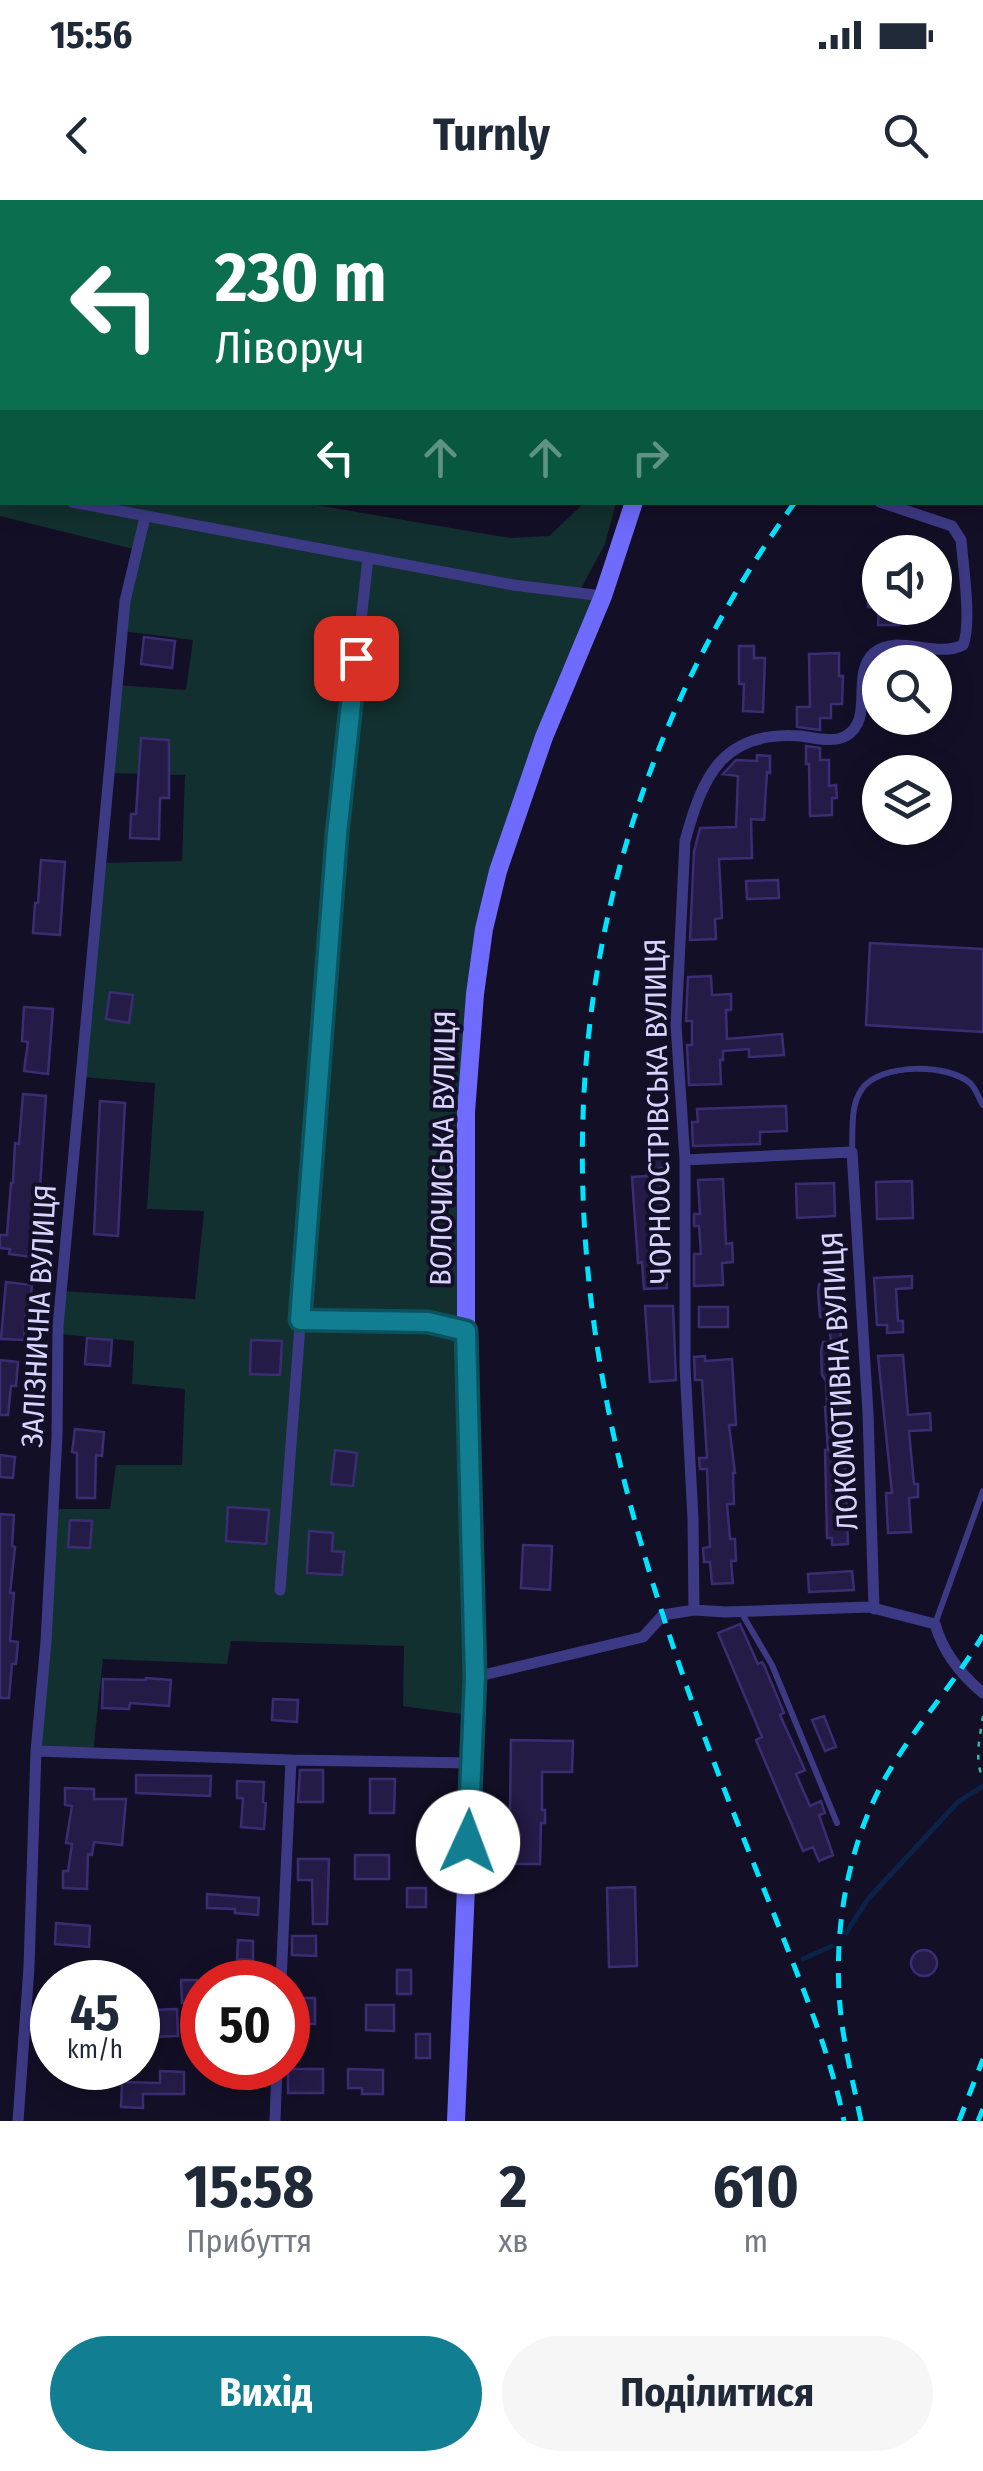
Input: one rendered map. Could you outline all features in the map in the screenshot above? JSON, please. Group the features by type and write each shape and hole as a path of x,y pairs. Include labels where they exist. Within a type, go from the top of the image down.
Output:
{"main road":[{"name":"ВОЛОЧИСЬКА ВУЛИЦЯ","path":"456,2121 475,1677 466,1331 466,1112 475,994 484,929 498,871 544,737 602,596 633,505"}],"street":[{"path":"87,505 514,585 602,596"},
{"name":"ЧОРНООСТРІВСЬКА ВУЛИЦЯ","path":"694,1610 686,1366 685,1160 676,1025 686,841 713,768 740,745 752,740 796,736 843,738 857,727 864,667 871,655 883,647 952,650 962,645 968,619 960,540 952,526 889,505"},
{"name":"ЗАЛІЗНИЧНА ВУЛИЦЯ","path":"18,2121 30,1968 36,1751 46,1642 60,1308 124,601 145,517"},
{"path":"280,1590 337,834 368,558"},
{"path":"685,1160 852,1152"},
{"name":"ЛОКОМОТИВНА ВУЛИЦЯ","path":"852,1152 868,1413 874,1608"},
{"path":"300,1320 428,1322 466,1331"},
{"path":"475,1677 643,1637 663,1615 694,1610 874,1608 934,1624 959,1672 983,1693"},
{"path":"36,1751 471,1763"},
{"path":"282,1960 291,1760"},
{"path":"275,2121 277,2090"},
{"path":"18,2121 28,2121"}],"lane":[{"path":"852,1152 853,1114 860,1091 870,1080 891,1070 942,1071 970,1083 983,1105"},
{"path":"934,1624 983,1491"},
{"path":"740,1611 772,1665 837,1823"}],"path":[{"path":"983,1716 978,1752 983,1779"}],"green space":[{"path":"0,505 316,505 510,538 549,536 580,505 615,505 605,544 579,592 603,596 498,871 466,1112 475,1716 403,1706 404,1646 231,1641 227,1664 103,1659 93,1753 36,1751 53,1509 110,1509 116,1465 182,1465 185,1389 132,1384 134,1341 58,1334 61,1291 195,1299 204,1211 147,1209 155,1083 81,1077 100,863 182,861 185,775 108,773 116,685 186,690 193,640 122,631 137,550 0,516"}],"building":[{"path":"144,637 175,641 172,668 141,664"},
{"path":"739,646 754,646 754,658 765,658 763,712 743,711"},
{"path":"839,653 842,704 831,704 831,718 820,718 820,730 797,727 797,707 810,707 809,654"},
{"path":"141,738 169,740 169,798 160,798 159,839 130,838 131,814 136,814"},
{"path":"806,746 820,748 820,760 829,760 829,786 836,785 837,798 832,798 832,815 810,816"},
{"path":"757,755 770,756 770,773 767,772 764,820 751,819 752,858 719,859 722,918 715,919 716,939 690,940 694,852 700,828 736,827 738,776 723,774 736,760 757,761"},
{"path":"41,860 65,862 60,935 33,933"},
{"path":"778,880 779,898 747,899 746,881"},
{"path":"870,943 983,949 983,1032 866,1025"},
{"path":"711,976 712,995 731,994 731,1010 726,1010 727,1039 782,1034 784,1055 749,1057 749,1049 723,1051 721,1084 689,1085 687,1045 692,1045 692,1021 686,1021 688,977"},
{"path":"110,992 133,995 129,1023 106,1019"},
{"path":"24,1007 53,1009 48,1074 24,1071 28,1042 22,1041"},
{"path":"23,1094 46,1096 32,1257 9,1254 10,1249 0,1248 0,1235 7,1235"},
{"path":"100,1101 125,1103 118,1236 94,1234"},
{"path":"786,1106 787,1131 760,1132 760,1144 693,1146 692,1122 698,1122 697,1109"},
{"path":"647,1140 667,1140 668,1168 659,1168 667,1288 644,1289 642,1262 638,1263 632,1177 647,1176"},
{"path":"723,1179 726,1244 732,1243 733,1262 722,1263 723,1285 694,1286 694,1254 701,1254 699,1226 694,1226 694,1214 700,1214 698,1180"},
{"path":"912,1181 913,1218 877,1219 876,1182"},
{"path":"834,1183 835,1216 797,1218 796,1184"},
{"path":"912,1276 912,1288 896,1289 898,1321 903,1321 903,1332 887,1333 887,1325 877,1325 874,1278"},
{"path":"6,1282 32,1285 24,1340 1,1339"},
{"path":"819,1284 839,1286 848,1436 844,1436 848,1544 832,1545 832,1538 827,1538 827,1406 821,1351 823,1342 831,1342 828,1316 820,1317 818,1292"},
{"path":"645,1306 673,1306 676,1380 650,1382"},
{"path":"699,1307 728,1307 728,1327 699,1327"},
{"path":"87,1338 112,1340 110,1366 85,1364"},
{"path":"251,1340 282,1341 280,1375 250,1374"},
{"path":"903,1355 908,1415 930,1413 931,1430 909,1431 914,1484 918,1484 918,1497 909,1498 911,1532 888,1533 886,1493 892,1493 878,1356"},
{"path":"705,1356 705,1361 732,1359 736,1425 729,1425 734,1504 727,1504 730,1539 735,1539 733,1583 712,1584 710,1562 704,1562 703,1548 710,1547 707,1469 700,1469 699,1458 707,1458 702,1380 695,1380 694,1357"},
{"path":"0,1360 18,1362 8,1415 0,1415"},
{"path":"75,1429 104,1432 102,1456 96,1455 95,1498 77,1498 77,1453 72,1452"},
{"path":"335,1450 357,1453 353,1486 331,1484"},
{"path":"0,1455 15,1457 13,1478 0,1477"},
{"path":"228,1507 269,1510 266,1544 226,1541"},
{"path":"0,1514 14,1515 10,1641 18,1642 9,1698 0,1698"},
{"path":"70,1520 92,1521 90,1548 68,1547"},
{"path":"309,1531 333,1533 332,1551 344,1552 342,1575 307,1573"},
{"path":"523,1545 552,1546 550,1590 521,1588"},
{"path":"852,1571 854,1590 809,1592 808,1574"},
{"path":"740,1624 758,1664 764,1665 784,1713 780,1715 805,1770 796,1774 810,1806 821,1801 825,1813 819,1815 833,1855 819,1861 813,1847 803,1851 756,1740 762,1737 718,1633"},
{"path":"103,1679 171,1680 169,1706 130,1703 129,1709 102,1708"},
{"path":"273,1699 298,1700 297,1722 272,1720"},
{"path":"824,1716 836,1747 825,1751 812,1720"},
{"path":"511,1740 573,1741 572,1772 542,1772 545,1823 541,1823 540,1864 508,1864 506,1809 510,1809"},
{"path":"300,1770 323,1770 323,1802 298,1802"},
{"path":"136,1775 211,1776 210,1796 136,1793"},
{"path":"370,1779 395,1779 394,1813 370,1813"},
{"path":"237,1781 264,1782 264,1829 241,1827 243,1798 237,1798"},
{"path":"65,1788 94,1789 94,1799 126,1799 122,1845 94,1842 92,1855 88,1854 87,1889 63,1888 63,1871 68,1871 72,1844 66,1843 72,1806 65,1805"},
{"path":"355,1855 389,1855 389,1879 355,1879"},
{"path":"298,1859 329,1859 327,1924 313,1924 312,1880 298,1880"},
{"path":"428,1859 452,1860 452,1873 428,1873"},
{"path":"635,1887 637,1966 609,1967 607,1888"},
{"path":"407,1888 426,1888 426,1907 407,1907"},
{"path":"207,1894 259,1898 258,1915 207,1908"},
{"path":"56,1923 90,1926 89,1947 55,1944"},
{"path":"292,1936 316,1936 316,1956 292,1955"},
{"path":"238,1940 253,1941 253,1960 237,1959"},
{"path":"924,1950 933,1954 937,1963 933,1972 924,1976 915,1972 911,1963 915,1954"},
{"path":"397,1970 411,1970 411,1994 397,1994"},
{"path":"310,1998 315,1998 315,2024 310,2024"},
{"path":"366,2005 394,2005 394,2031 366,2030"},
{"path":"177,2009 178,2036 160,2037 160,2010"},
{"path":"416,2034 430,2034 430,2058 416,2058"},
{"path":"310,2069 323,2069 323,2093 288,2093 310,2090"},
{"path":"348,2069 383,2070 383,2094 362,2094 362,2088 348,2088"},
{"path":"160,2071 180,2072 180,2090 184,2094 143,2094 143,2108 121,2107 122,2090 160,2090"}],"waterway":[{"path":"846,1933 868,1899 958,1802 983,1786"},
{"path":"803,1959 832,1946"}],"railway":[{"path":"793,505 730,602 677,705 636,812 607,921 589,1033 582,1147 587,1263 603,1381 632,1509 698,1719 812,2013 844,2121"},
{"path":"861,2121 845,2042 839,1986 841,1925 851,1865 884,1780 983,1635"},
{"path":"959,2121 983,2059"},
{"path":"978,2121 983,2109"}],"route":[{"path":"356,658 337,834 300,1320 428,1322 466,1331 475,1600 468,1842"}]}
